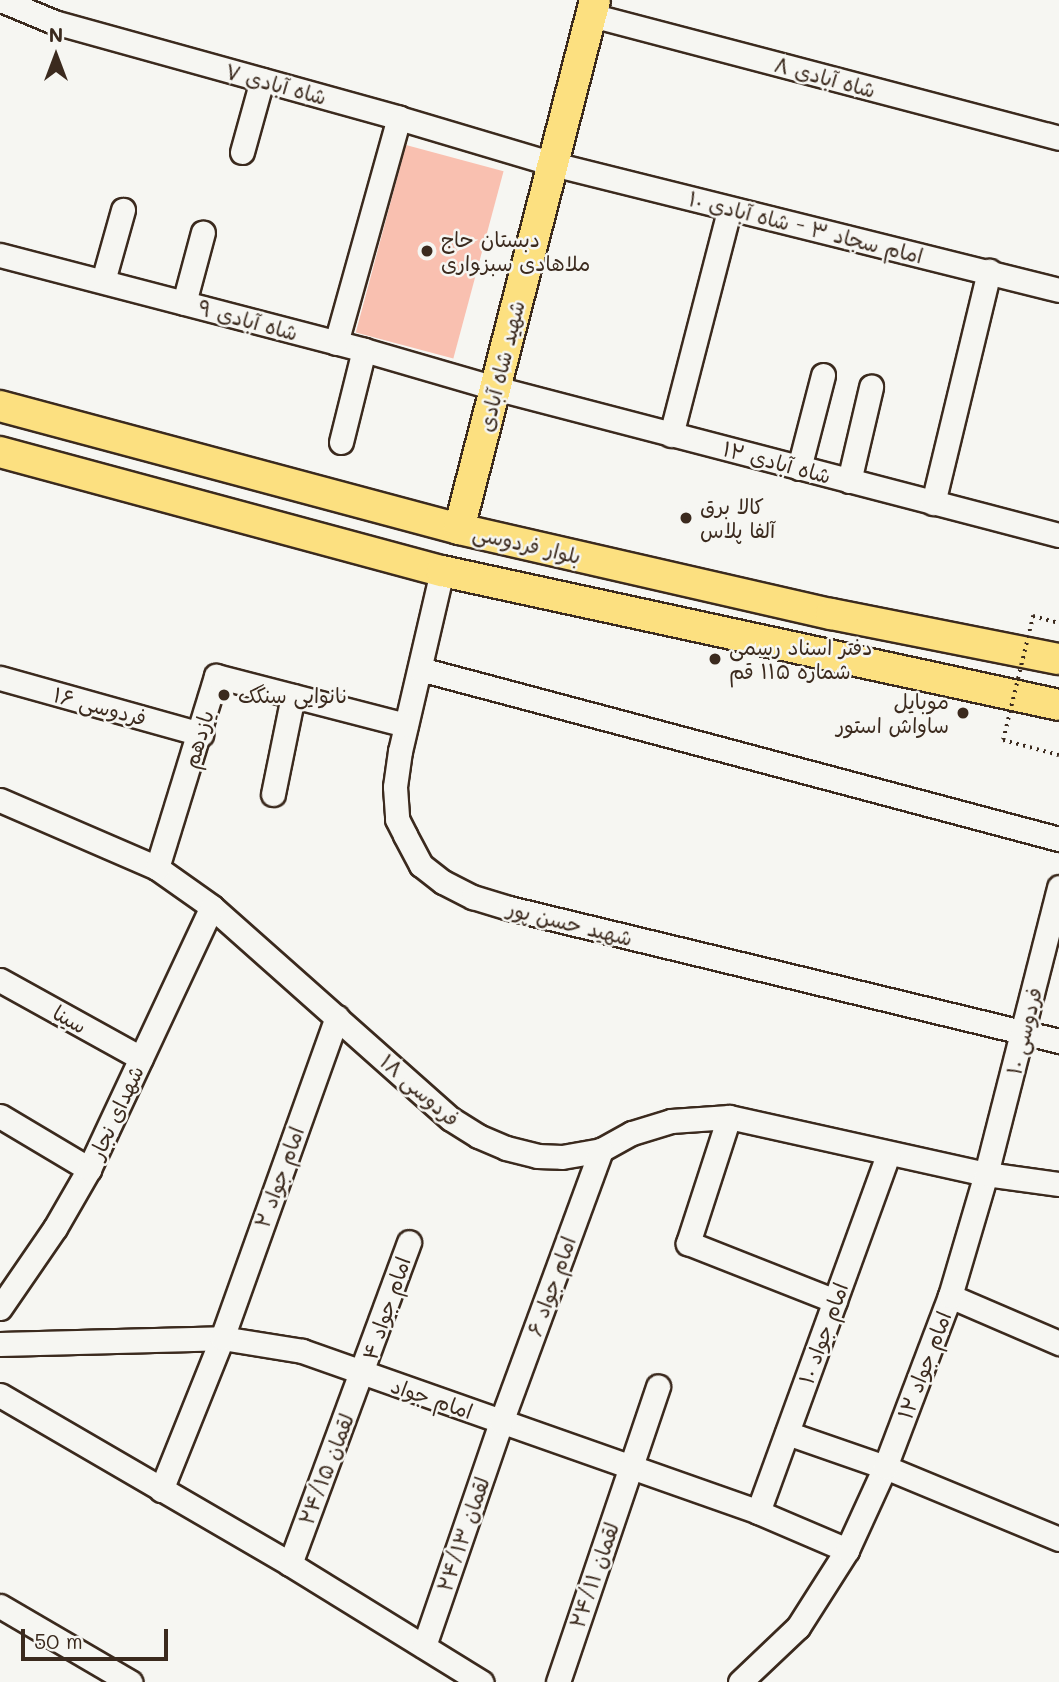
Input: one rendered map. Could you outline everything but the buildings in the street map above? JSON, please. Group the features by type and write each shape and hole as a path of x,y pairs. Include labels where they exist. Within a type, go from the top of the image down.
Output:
{"main road":[{"name":"شهید شاه آبادی","path":"459,529 593,8"},
{"name":"بلوار فردوسی","path":"0,406 459,529 831,614 1059,659"},
{"name":"بلوار فردوسی","path":"0,453 442,571 1059,705"}],"street":[{"name":"شاه آبادی ۷","path":"1,0 54,22 400,118 553,164"},
{"name":"شاه آبادی ۸","path":"593,8 1059,138"},
{"path":"242,152 262,80"},
{"path":"336,343 400,118"},
{"name":"امام سجاد ۳ - شاه آبادی ۱۰","path":"553,164 729,210 1059,290"},
{"path":"103,281 123,210"},
{"path":"671,435 729,210"},
{"path":"184,303 203,232"},
{"name":"شاه آبادی ۹","path":"0,255 364,350 495,388"},
{"path":"933,503 989,271"},
{"path":"341,442 364,350"},
{"path":"799,468 823,375"},
{"path":"849,481 871,387"},
{"name":"شاه آبادی ۱۲","path":"495,388 1059,535"},
{"name":"شهید حسن پور","path":"442,571 406,725 395,787 397,819 421,864 443,882 473,897 509,908 1059,1041"},
{"path":"420,668 1059,839"},
{"name":"یازدهم","path":"157,868 201,734 216,676 406,725"},
{"name":"فردوسی ۱۶","path":"0,678 201,734"},
{"path":"273,794 293,696"},
{"name":"فردوسی ۱۸","path":"0,800 157,868 212,906 451,1119 478,1136 537,1156 562,1157 601,1150 632,1133 671,1121 729,1117 986,1174 1059,1184"},
{"name":"فردوسی ۱۰","path":"986,1174 1059,887"},
{"name":"شهدای نجار","path":"1,1305 55,1228 89,1170 212,906"},
{"name":"سینا","path":"0,980 141,1058"},
{"name":"امام جواد ۲","path":"161,1490 222,1338 337,1017"},
{"path":"0,1116 89,1170"},
{"path":"729,1117 688,1243 835,1301"},
{"name":"امام جواد ۶","path":"501,1422 601,1150"},
{"name":"امام جواد ۱۰","path":"758,1512 888,1154"},
{"name":"امام جواد ۱۲","path":"740,1682 798,1627 847,1550 885,1467 950,1296 986,1174"},
{"name":"امام جواد ۴","path":"362,1374 409,1242"},
{"path":"950,1296 1059,1343"},
{"name":"امام جواد","path":"0,1344 222,1338 302,1351 758,1512 847,1550"},
{"name":"لقمان ۲۴/۱۵","path":"290,1564 362,1374"},
{"name":"لقمان ۲۴/۱۱","path":"558,1682 658,1386"},
{"path":"0,1395 290,1564 481,1682"},
{"name":"لقمان ۲۴/۱۳","path":"424,1646 501,1422"},
{"path":"787,1433 885,1467 1059,1539"},
{"path":"0,1606 130,1682"}],"path":[{"path":"1059,622 1033,616 1003,740 1059,755"}],"place":[{"name":"دبستان حاج ملاهادی سبزواری","path":"427,251"},
{"name":"کالا برق آلفا پلاس","path":"686,518"},
{"name":"دفتر اسناد رسمی شماره ۱۱۵ قم","path":"715,659"},
{"name":"نانوایی سنگک","path":"224,695"},
{"name":"موبایل ساواش استور","path":"963,713"}]}
